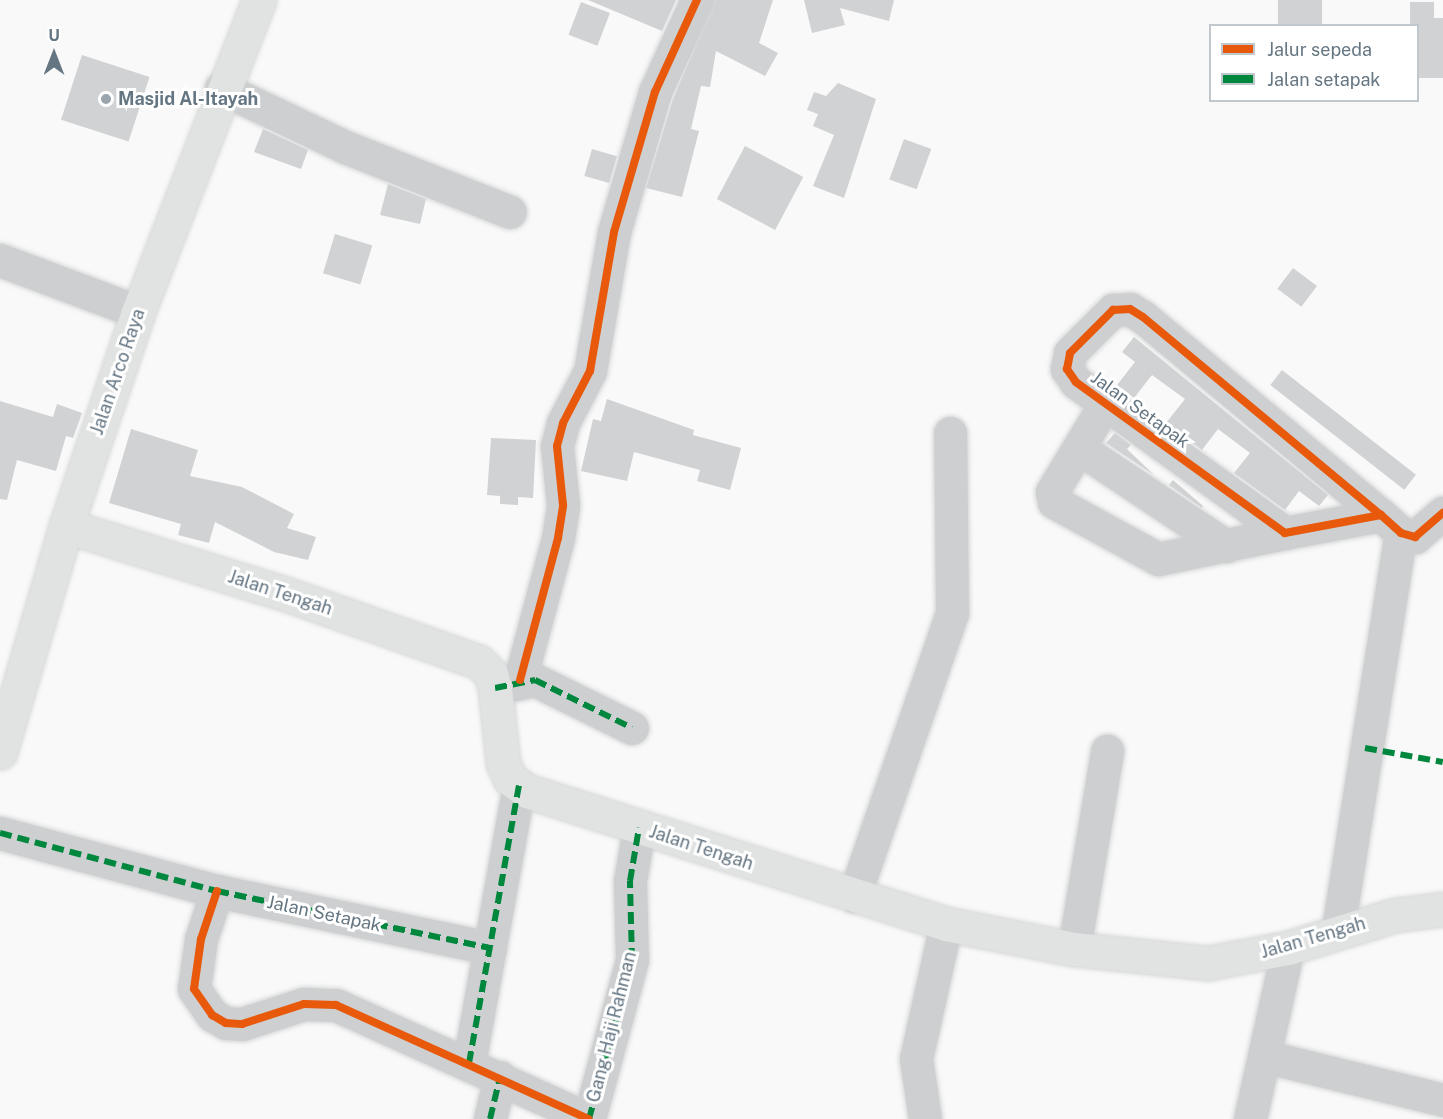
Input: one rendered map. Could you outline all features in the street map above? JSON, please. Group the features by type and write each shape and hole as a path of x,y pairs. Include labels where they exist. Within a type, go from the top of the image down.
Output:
{"main road":[{"name":"Jalan Arco Raya","path":"0,752 66,526 138,312 221,88 259,0"},
{"name":"Jalan Tengah","path":"66,526 283,593 479,662 491,674 508,684 503,763 519,785 639,828 946,924 1074,949 1208,963 1288,948 1338,929 1443,909"}],"street":[{"path":"632,728 551,687 508,684 558,538 563,505 557,446 563,423 590,371 615,232 655,92 697,0"},
{"path":"221,88 345,147 510,212"},
{"path":"0,260 138,312"},
{"name":"Jalan Setapak","path":"1285,533 1076,382 1067,369 1070,353 1113,310 1130,309 1410,532"},
{"path":"1105,404 1052,492 1054,502 1158,559 1285,533 1410,532 1443,513"},
{"path":"854,896 951,613 950,433"},
{"path":"1079,448 1226,546"},
{"path":"1338,929 1410,532"},
{"path":"1074,949 1107,752"},
{"path":"469,1063 519,785"},
{"name":"Gang Haji Rahman","path":"589,1119 632,960 630,880 639,828"},
{"name":"Jalan Setapak","path":"0,833 217,891 490,948"},
{"path":"217,891 201,939 194,988 212,1015 242,1024 304,1004 336,1005 589,1119"},
{"path":"925,1119 916,1059 946,924"},
{"path":"1250,1119 1267,1057 1288,948"},
{"path":"1267,1057 1443,1100"},
{"path":"490,1119 500,1077"}],"building":[{"path":"588,0 676,0 662,31"},
{"path":"715,0 773,0 759,43 778,53 765,76 716,51 710,87 701,86 691,129 699,131 682,197 646,188 673,99"},
{"path":"804,0 894,0 889,21 840,8 845,25 812,33"},
{"path":"1278,0 1322,0 1322,24 1278,24"},
{"path":"581,2 610,13 597,46 568,35"},
{"path":"1410,2 1434,2 1434,18 1443,18 1443,78 1419,78 1419,24 1410,24"},
{"name":"Masjid Al-Itayah","path":"82,55 150,77 129,142 61,120"},
{"path":"838,83 876,99 844,198 813,186 834,135 813,126 818,114 807,110 814,92 826,96"},
{"path":"263,129 308,150 301,169 254,152"},
{"path":"904,139 931,149 917,189 889,179"},
{"path":"745,146 803,177 775,230 717,199"},
{"path":"592,149 617,156 609,183 584,176"},
{"path":"388,184 426,199 420,224 380,215"},
{"path":"335,234 372,245 360,285 323,273"},
{"path":"1293,268 1317,286 1301,307 1277,289"},
{"path":"1134,337 1328,495 1319,506 1299,491 1285,510 1234,473 1250,453 1218,429 1202,450 1166,423 1185,399 1152,375 1134,398 1117,385 1135,362 1122,352"},
{"path":"1282,370 1416,475 1404,490 1270,385"},
{"path":"607,399 694,430 693,435 741,448 730,490 697,481 700,470 634,452 627,481 581,471 593,419 601,421"},
{"path":"0,401 53,417 57,404 82,413 73,438 66,436 56,471 17,460 7,500 0,499"},
{"path":"131,429 198,450 190,476 242,487 294,514 287,528 316,537 308,560 274,552 215,522 209,543 178,535 181,524 109,503"},
{"path":"1115,433 1131,445 1127,449 1154,475 1106,443"},
{"path":"491,438 536,440 533,498 518,497 518,505 500,504 500,496 487,495"},
{"path":"1173,480 1203,506 1202,508 1169,485"}],"marked path":[{"path":"495,688 535,680 632,728"},
{"path":"1365,748 1443,762"},
{"path":"469,1063 519,785"},
{"path":"589,1119 632,960 630,881 639,828"},
{"path":"0,833 217,891 490,948"},
{"path":"490,1119 500,1077"}],"cycle path":[{"path":"520,680 558,538 563,505 557,446 563,423 590,371 614,232 655,92 697,0"},
{"path":"1381,515 1285,533 1076,382 1067,369 1070,353 1113,310 1130,309 1143,317 1381,515 1401,533 1415,537 1443,513"},
{"path":"217,891 201,939 194,989 212,1015 226,1023 242,1024 304,1004 336,1005 588,1119"}],"place":[{"name":"Masjid Al-Itayah","path":"106,99"}]}
